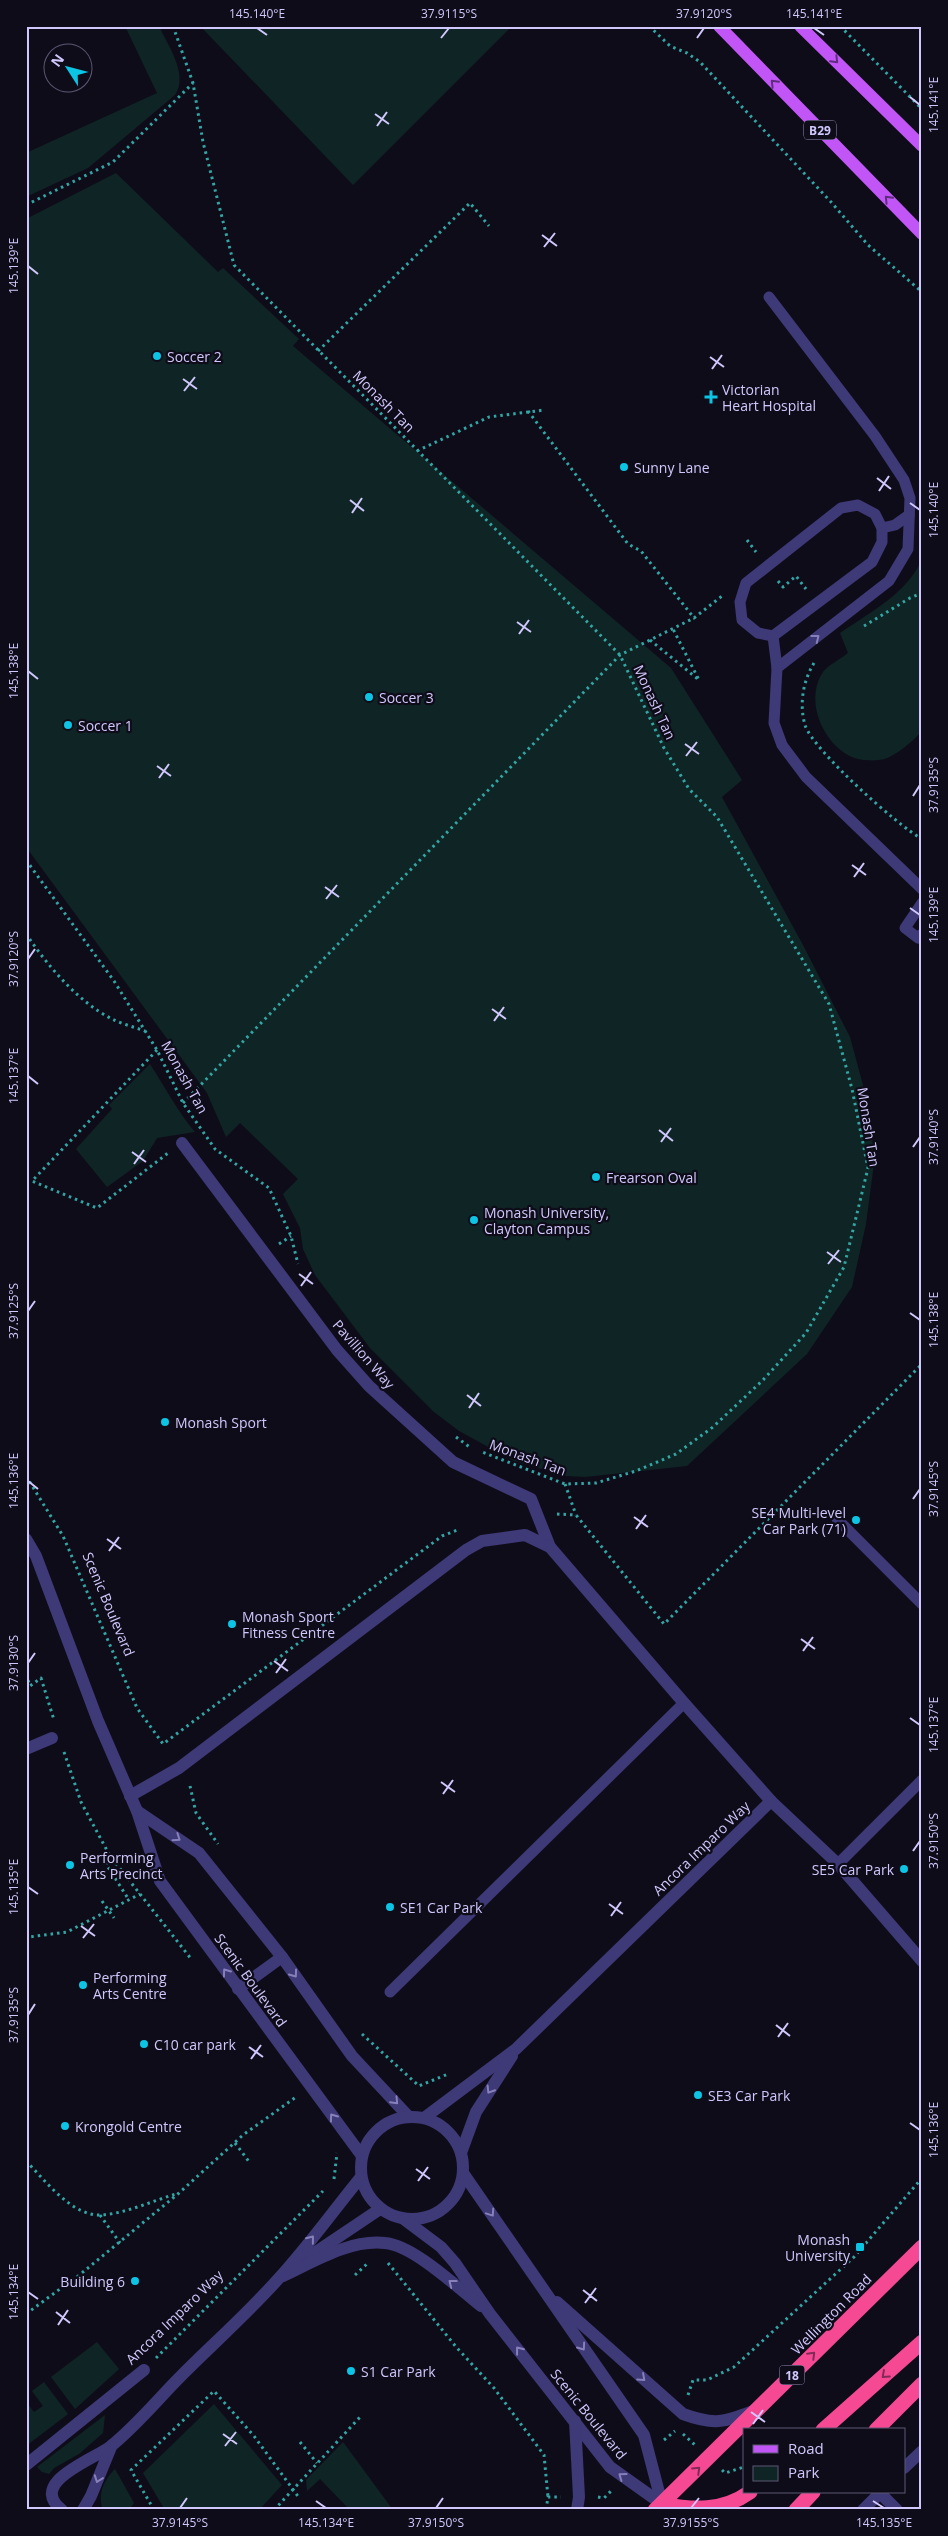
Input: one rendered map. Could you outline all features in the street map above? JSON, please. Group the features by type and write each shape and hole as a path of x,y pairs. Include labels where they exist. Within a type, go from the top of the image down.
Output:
{"highway":[{"name":"Wellington Road","path":"659,2508 922,2247"},
{"path":"825,2428 922,2342"},
{"path":"878,2428 922,2384"},
{"path":"659,2508 712,2509 737,2500 747,2494"},
{"path":"796,2510 811,2494"}],"main road":[{"name":"B29","path":"719,26 922,234"},
{"path":"800,26 922,146"}],"street":[{"name":"Pavillion Way","path":"178,1146 337,1350 369,1386 453,1462 531,1499 550,1547"},
{"path":"130,1796 180,1768 466,1550 482,1541 525,1535 550,1547"},
{"name":"Scenic Boulevard","path":"26,1539 36,1556 98,1721 137,1811 160,1881 362,2156"},
{"name":"Ancora Imparo Way","path":"424,2118 516,2049 771,1801 550,1547"},
{"path":"26,1749 54,1732"},
{"path":"771,1801 838,1864 922,1961"},
{"path":"137,1811 199,1853 282,1957 352,2056 410,2117"},
{"path":"238,1988 282,1957"},
{"name":"Ancora Imparo Way","path":"460,2153 476,2112 516,2049"},
{"path":"410,2117 424,2118 437,2123 449,2132 460,2153 464,2172 459,2189 450,2203 438,2213 422,2219 406,2220 390,2215 380,2209 367,2194 361,2176 362,2156 368,2141 379,2129 393,2120 410,2117"},
{"name":"Scenic Boulevard","path":"464,2172 540,2287 644,2435 659,2508"},
{"path":"62,2510 56,2505 52,2496 53,2486 64,2474 111,2447 280,2277 361,2176"},
{"path":"280,2277 380,2209"},
{"name":"Scenic Boulevard","path":"406,2220 441,2247 455,2263 490,2314 610,2467 659,2508"},
{"path":"280,2277 328,2255 359,2244 386,2243 414,2254 490,2314"},
{"path":"540,2287 683,2414 701,2420 722,2422 757,2410"},
{"name":"Ancora Imparo Way","path":"26,2465 144,2370"},
{"path":"575,2421 580,2497 577,2510"},
{"path":"83,2510 91,2496 111,2447"},
{"path":"906,2466 922,2451"},
{"path":"863,2510 879,2494"},
{"path":"881,2494 897,2510"}],"lane":[{"path":"769,297 874,436 904,480 910,498 908,549 889,581 777,668"},
{"path":"858,505 875,514 882,528 882,542 872,562 773,636 758,633 742,620 740,602 746,583 767,566 841,508 858,505"},
{"path":"882,528 895,525 909,515"},
{"path":"773,636 777,668 774,723 789,757 806,777 922,889"},
{"path":"922,903 905,928 918,938 922,934"},
{"path":"837,1519 922,1604"},
{"path":"390,1992 684,1703"},
{"path":"838,1864 922,1780"}],"path":[{"name":"Monash Tan","path":"173,26 193,83 203,142 234,265 620,655 669,756 689,789 717,817 830,1004 852,1088 868,1168 844,1267 806,1333 764,1380 713,1427 676,1454 636,1471 596,1483 566,1484 472,1448 449,1431"},
{"path":"650,26 670,46 687,53 700,62 831,202 868,245 922,292"},
{"path":"840,26 922,110"},
{"path":"26,205 113,162 193,83"},
{"path":"318,351 470,203 489,226"},
{"path":"418,451 488,417 544,410"},
{"path":"528,412 628,544 641,551 694,618"},
{"path":"747,540 783,587 796,576 817,603"},
{"path":"183,1103 620,655 694,618 725,594"},
{"path":"858,630 910,598 922,594"},
{"path":"650,640 699,680 673,629"},
{"path":"818,637 828,650 817,660 806,678 803,703 805,726 819,748 888,814 922,839"},
{"name":"Monash Tan","path":"26,860 114,982 157,1050 183,1103 216,1148 269,1188 290,1236 300,1271"},
{"path":"26,934 53,969 88,1002 112,1019 145,1031"},
{"path":"157,1050 32,1181 97,1208 178,1146"},
{"path":"664,1624 922,1364"},
{"name":"Scenic Boulevard","path":"26,1476 63,1536 137,1708 163,1744"},
{"path":"566,1484 576,1515"},
{"path":"26,1674 30,1686"},
{"path":"26,1689 41,1678 54,1732"},
{"path":"110,1856 106,1864 129,1900"},
{"path":"26,1934 29,1937 67,1932 140,1894"},
{"path":"102,1902 114,1918"},
{"path":"77,2276 120,2243 234,2143 296,2097"},
{"path":"234,2143 250,2163"},
{"path":"26,2161 64,2199 81,2210 100,2215 179,2193"},
{"path":"683,2414 693,2380 707,2380 734,2367 854,2257 922,2178"},
{"name":"Ancora Imparo Way","path":"144,2370 327,2187"},
{"path":"100,2215 120,2243"},
{"path":"354,2275 371,2260"},
{"path":"380,2261 388,2263 457,2348 494,2388 544,2455 548,2496"},
{"path":"26,2314 68,2283"},
{"path":"154,2510 131,2470 214,2391 254,2436 300,2499"},
{"path":"274,2510 361,2416"},
{"path":"300,2442 317,2464"}],"green space":[{"path":"125,26 159,26 176,60 180,79 175,95 88,168 26,197 26,153 157,93"},
{"path":"200,26 512,26 353,185"},
{"path":"116,173 218,272 223,268 299,339 293,346 671,668 742,780 722,797 803,945 850,1037 863,1085 875,1156 866,1224 852,1287 807,1354 687,1466 585,1477 566,1476 514,1461 459,1431 434,1412 370,1348 315,1275 303,1249 300,1228 283,1194 298,1179 240,1123 226,1137 207,1093 26,847 26,219"},
{"path":"922,559 922,731 908,745 890,757 875,760 855,758 842,751 833,742 819,720 815,695 818,683 825,669 848,653 840,633 898,592 916,571"},
{"path":"150,1064 195,1132 157,1138 143,1161 107,1187 76,1149 112,1109 109,1105"},
{"path":"97,2342 119,2369 75,2409 51,2377"},
{"path":"44,2382 68,2414 26,2446 26,2402 34,2412 43,2406 32,2391"},
{"path":"214,2404 282,2485 259,2510 165,2510 143,2473"},
{"path":"105,2415 103,2433 79,2454 54,2468 49,2474 42,2472 37,2467"},
{"path":"343,2442 393,2510 350,2510 320,2479 307,2491 306,2480"},
{"path":"115,2469 134,2503 129,2510 103,2510 101,2493 108,2478"}],"place":[{"name":"Soccer 2","path":"157,356"},
{"name":"Victorian Heart Hospital","path":"711,397"},
{"name":"Sunny Lane","path":"624,467"},
{"name":"Soccer 3","path":"369,697"},
{"name":"Soccer 1","path":"68,725"},
{"name":"Frearson Oval","path":"596,1177"},
{"name":"Monash University, Clayton Campus","path":"474,1220"},
{"name":"Monash Sport","path":"165,1422"},
{"name":"SE4 Multi-level Car Park (71)","path":"856,1520"},
{"name":"Monash Sport Fitness Centre","path":"232,1624"},
{"name":"Performing Arts Precinct","path":"70,1865"},
{"name":"SE5 Car Park","path":"904,1869"},
{"name":"SE1 Car Park","path":"390,1907"},
{"name":"Performing Arts Centre","path":"83,1985"},
{"name":"C10 car park","path":"144,2044"},
{"name":"SE3 Car Park","path":"698,2095"},
{"name":"Krongold Centre","path":"65,2126"},
{"name":"Monash University","path":"860,2247"},
{"name":"Building 6","path":"135,2281"},
{"name":"S1 Car Park","path":"351,2371"}]}
